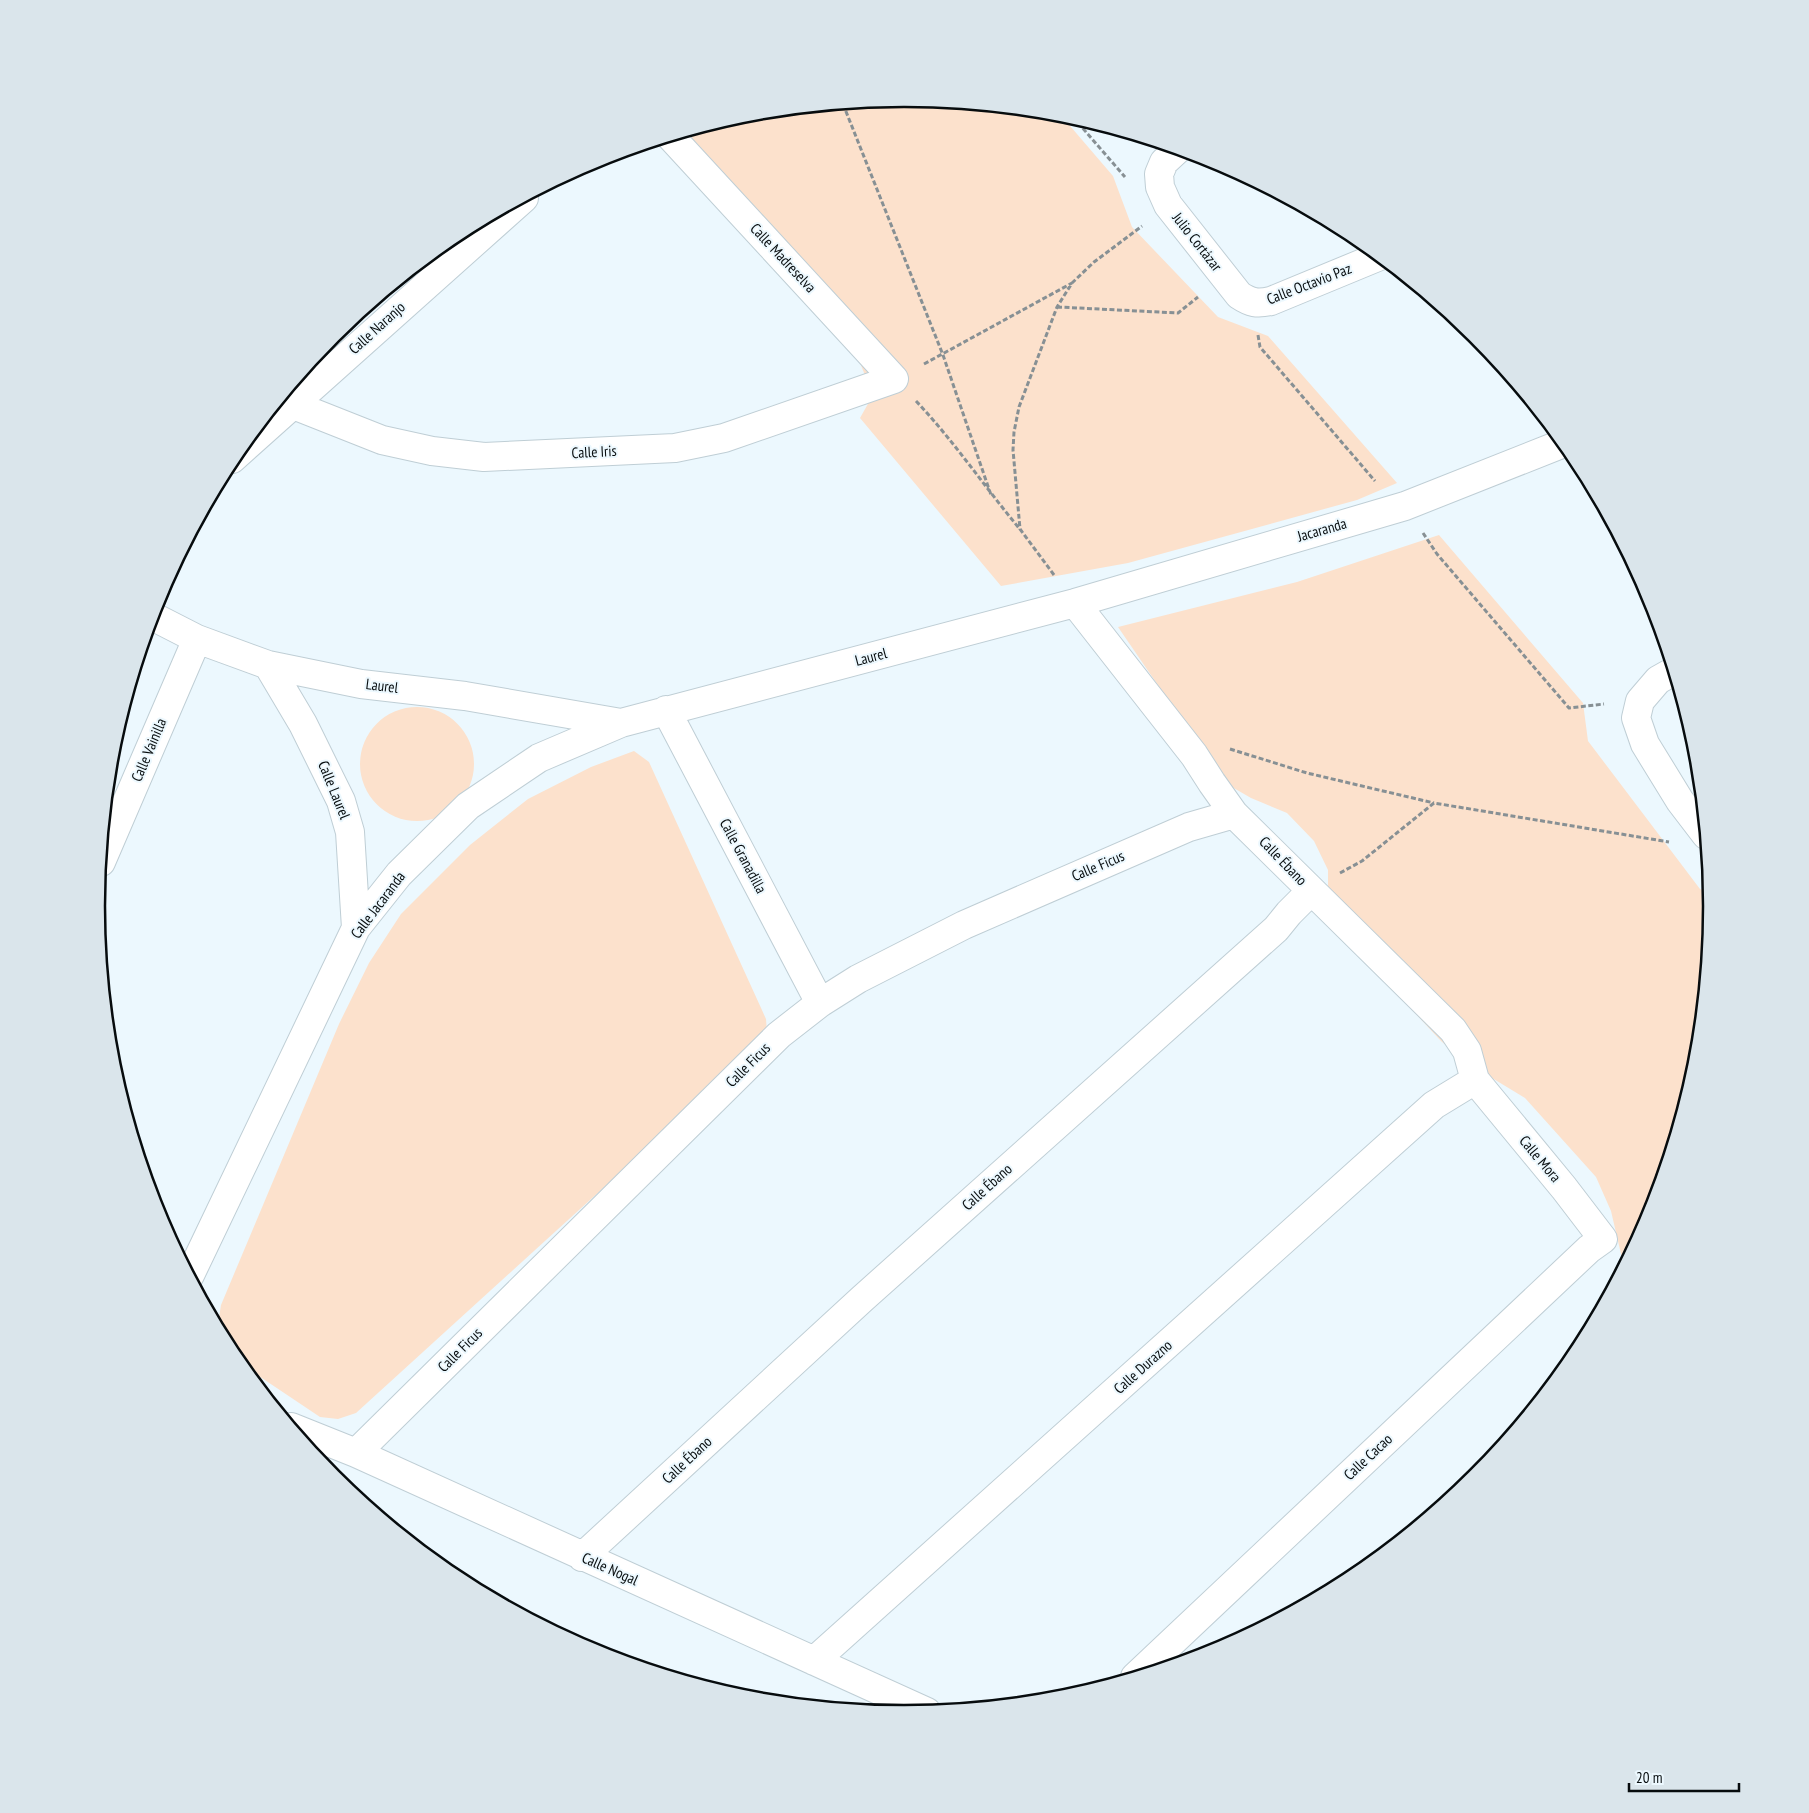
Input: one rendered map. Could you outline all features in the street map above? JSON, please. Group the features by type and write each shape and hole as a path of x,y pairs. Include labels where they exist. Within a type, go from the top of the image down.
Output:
{"street":[{"name":"Calle Madreselva","path":"675,141 894,379"},
{"path":"1162,189 1164,162 1173,154"},
{"name":"Julio Cortázar","path":"1162,189 1238,291"},
{"name":"Calle Naranjo","path":"261,432 508,213"},
{"name":"Calle Octavio Paz","path":"1238,291 1261,303 1271,301 1373,259"},
{"name":"Calle Iris","path":"292,404 382,440 432,451 493,456 675,448 724,438 894,379"},
{"name":"Jacaranda","path":"1075,603 1405,506 1557,446"},
{"name":"Laurel","path":"666,710 1075,603"},
{"name":"Calle Ébano","path":"582,1557 862,1299 1276,929 1289,912 1311,891 1256,833 1234,814 1194,755 1075,603"},
{"name":"Laurel","path":"159,619 197,638 268,665 361,684 464,696 621,723"},
{"name":"Calle Vainilla","path":"108,846 197,638"},
{"name":"Calle Laurel","path":"268,665 303,724 341,801 350,832 356,928"},
{"path":"1669,674 1658,680 1640,701 1636,718 1645,744 1680,801 1699,826"},
{"name":"Calle Jacaranda","path":"193,1270 356,928 399,874 468,806 539,758 621,723 666,710"},
{"name":"Calle Granadilla","path":"666,710 820,1003"},
{"name":"Calle Ficus","path":"356,1453 778,1035 820,1003 858,979 964,924 1189,827 1234,814"},
{"path":"1311,891 1453,1030 1467,1051 1475,1080"},
{"name":"Calle Mora","path":"1475,1080 1564,1188 1603,1239"},
{"name":"Calle Durazno","path":"814,1661 1434,1105 1475,1080"},
{"name":"Calle Cacao","path":"1143,1669 1589,1249 1603,1239"},
{"name":"Calle Nogal","path":"300,1431 356,1453 913,1706"}],"path":[{"path":"845,110 943,355 991,495"},
{"path":"1020,529 1014,450 1014,432 1018,407 1057,307 1072,283 1162,189 1127,179 1082,127"},
{"path":"1072,283 993,325 943,355 894,379 945,434 991,495 1020,529 1075,603"},
{"path":"1057,307 1178,313 1238,291 1260,347 1374,480 1405,506 1437,554 1569,708 1640,701"},
{"path":"1228,748 1307,773 1434,804 1678,843"},
{"path":"1311,891 1362,862 1434,804"}],"shaded area":[{"path":"904,107 957,109 1009,114 1068,124 1113,176 1132,227 1218,317 1268,336 1397,483 1357,500 1128,563 1001,586 860,418 873,395 856,353 686,137 749,122 800,114"},
{"path":"1439,535 1583,703 1588,741 1703,891 1702,959 1697,1011 1689,1062 1677,1113 1662,1163 1622,1259 1611,1211 1596,1177 1525,1098 1464,1061 1441,1041 1324,915 1328,893 1328,870 1314,841 1287,813 1251,798 1225,783 1118,627 1297,582"},
{"path":"417,707 439,711 449,716 465,732 470,742 474,764 470,786 465,796 449,812 439,817 417,821 395,817 385,812 369,796 364,786 360,764 364,742 369,732 385,716 395,711"},
{"path":"634,751 649,762 766,1019 767,1033 757,1048 356,1413 338,1419 320,1417 257,1375 219,1317 221,1305 339,1024 369,963 401,914 470,845 528,799 591,767"}]}
